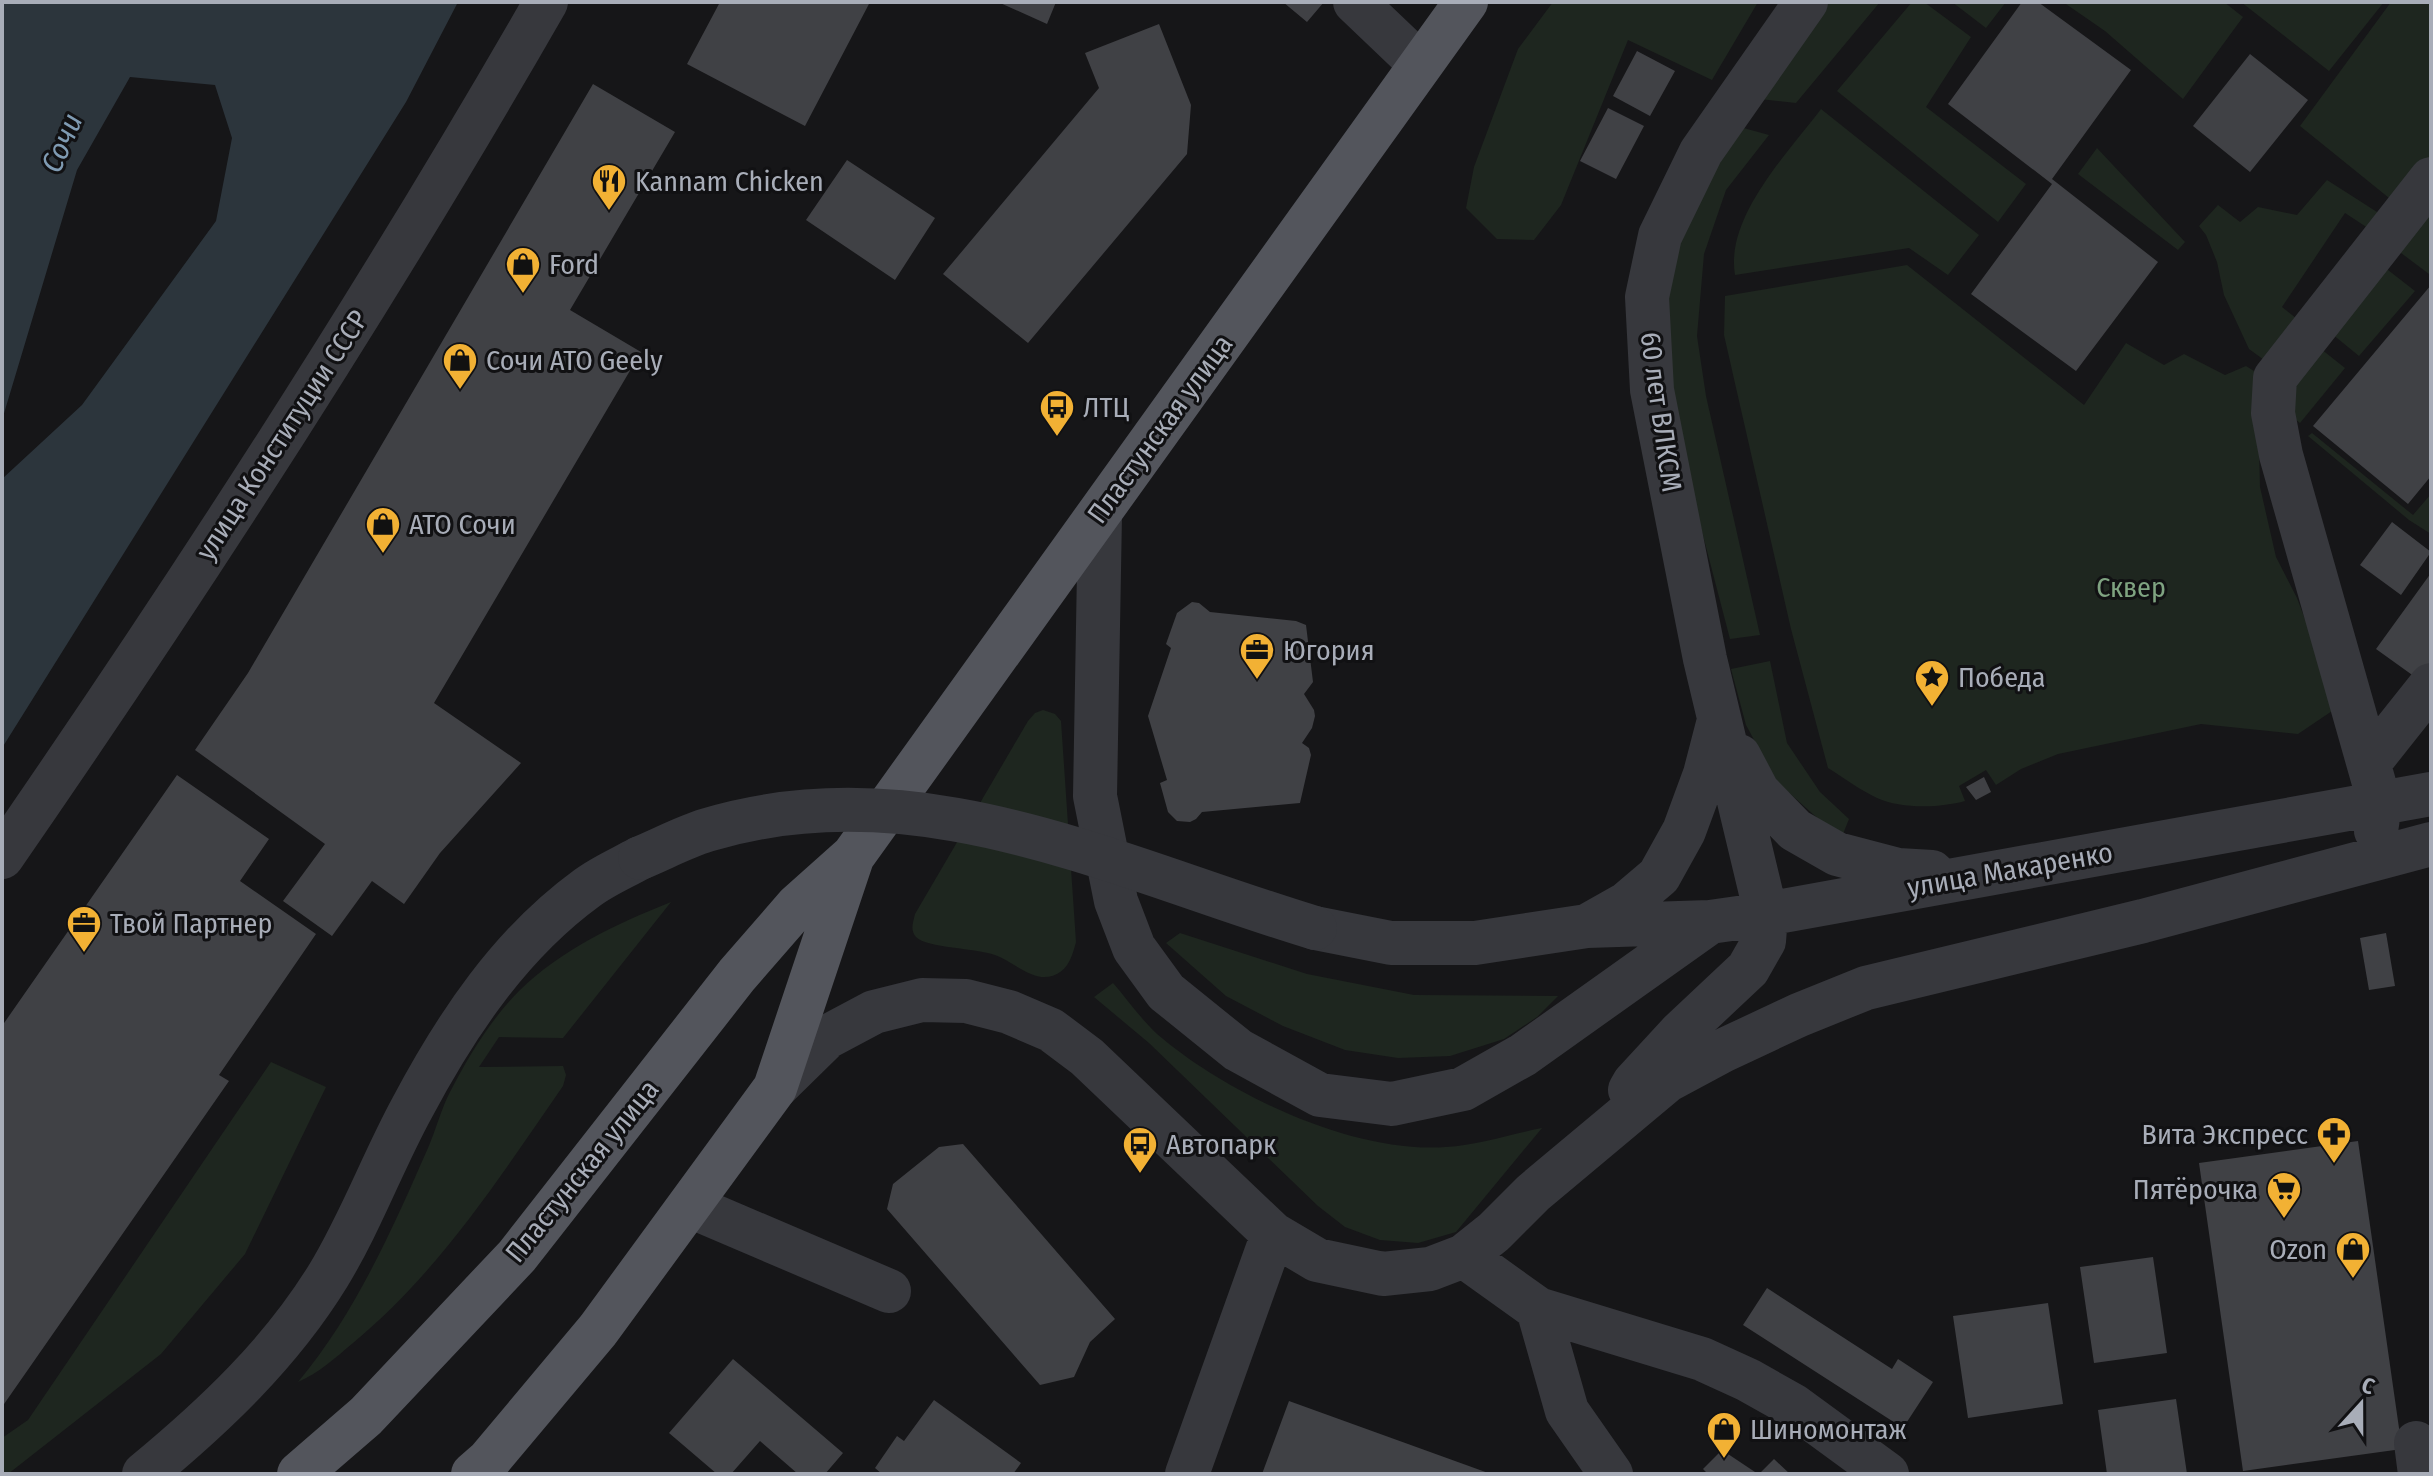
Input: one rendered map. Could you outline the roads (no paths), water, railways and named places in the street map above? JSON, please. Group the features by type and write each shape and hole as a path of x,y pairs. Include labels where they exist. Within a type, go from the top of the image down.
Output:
{"main road":[{"name":"Пластунская улица","path":"299,1474 366,1416 517,1256 737,975 797,906 853,856 1466,2"},
{"name":"Пластунская улица","path":"473,1474 489,1460 598,1330 775,1088 853,856"}],"street":[{"name":"улица Конституции СССР","path":"2,857 331,362 470,135 546,2"},
{"path":"1355,2 1420,64"},
{"name":"60 лет ВЛКСМ","path":"1719,718 1652,390 1647,297 1660,236 1701,152 1806,2"},
{"path":"2352,865 2370,843 2378,825 2380,804 2281,455 2273,413 2275,378 2431,179"},
{"path":"1100,514 1095,796 1116,901 1134,948 1166,992 1238,1050 1320,1095 1392,1104 1463,1089 1523,1055 1710,922"},
{"path":"2369,763 2431,685"},
{"path":"1719,718 1758,792 1795,830 1837,854 1898,870 1983,875"},
{"path":"1616,1122 1634,1083 1681,1032 1748,969 1764,941 1766,914 1719,718"},
{"path":"144,1474 206,1423 289,1333 328,1275 372,1194 410,1110 450,1040 512,958 551,916 580,893 640,858 706,830 781,814 887,809 979,822 1064,844 1229,902 1315,928 1391,943 1475,943 1587,926 1626,904 1659,876 1684,831 1705,774 1719,718"},
{"name":"улица Макаренко","path":"1587,926 1710,922 1766,914 2431,794"},
{"path":"775,1088 827,1037 874,1012 922,1000 966,1001 1009,1012 1051,1030 1087,1057 1273,1234 1317,1260 1383,1274 1430,1269 1464,1256 1494,1232 1533,1193 1668,1080 1799,1015 1866,988 2143,921 2431,844"},
{"path":"690,1206 889,1291"},
{"path":"1187,1474 1273,1234"},
{"path":"1464,1256 1538,1309 1702,1359 1748,1380 1794,1406 1887,1474"},
{"path":"1538,1309 1567,1411 1611,1474"}],"water":[{"name":"Сочи","path":"2,2 458,2 406,102 2,748 2,479 82,405 216,221 232,138 215,85 130,77 77,170 2,420"}],"place":[{"name":"Kannam Chicken","path":"609,212"},
{"name":"Ford","path":"523,295"},
{"name":"Сочи АТО Geely","path":"460,391"},
{"name":"ЛТЦ","path":"1057,438"},
{"name":"АТО Сочи","path":"383,555"},
{"name":"Югория","path":"1257,681"},
{"name":"Победа","path":"1932,708"},
{"name":"Твой Партнер","path":"84,954"},
{"name":"Вита Экспресс","path":"2334,1165"},
{"name":"Автопарк","path":"1140,1175"},
{"name":"Пятёрочка","path":"2284,1220"},
{"name":"Ozon","path":"2353,1280"},
{"name":"Шиномонтаж","path":"1724,1460"}],"park label":[{"name":"Сквер","path":"2131,587"}]}
